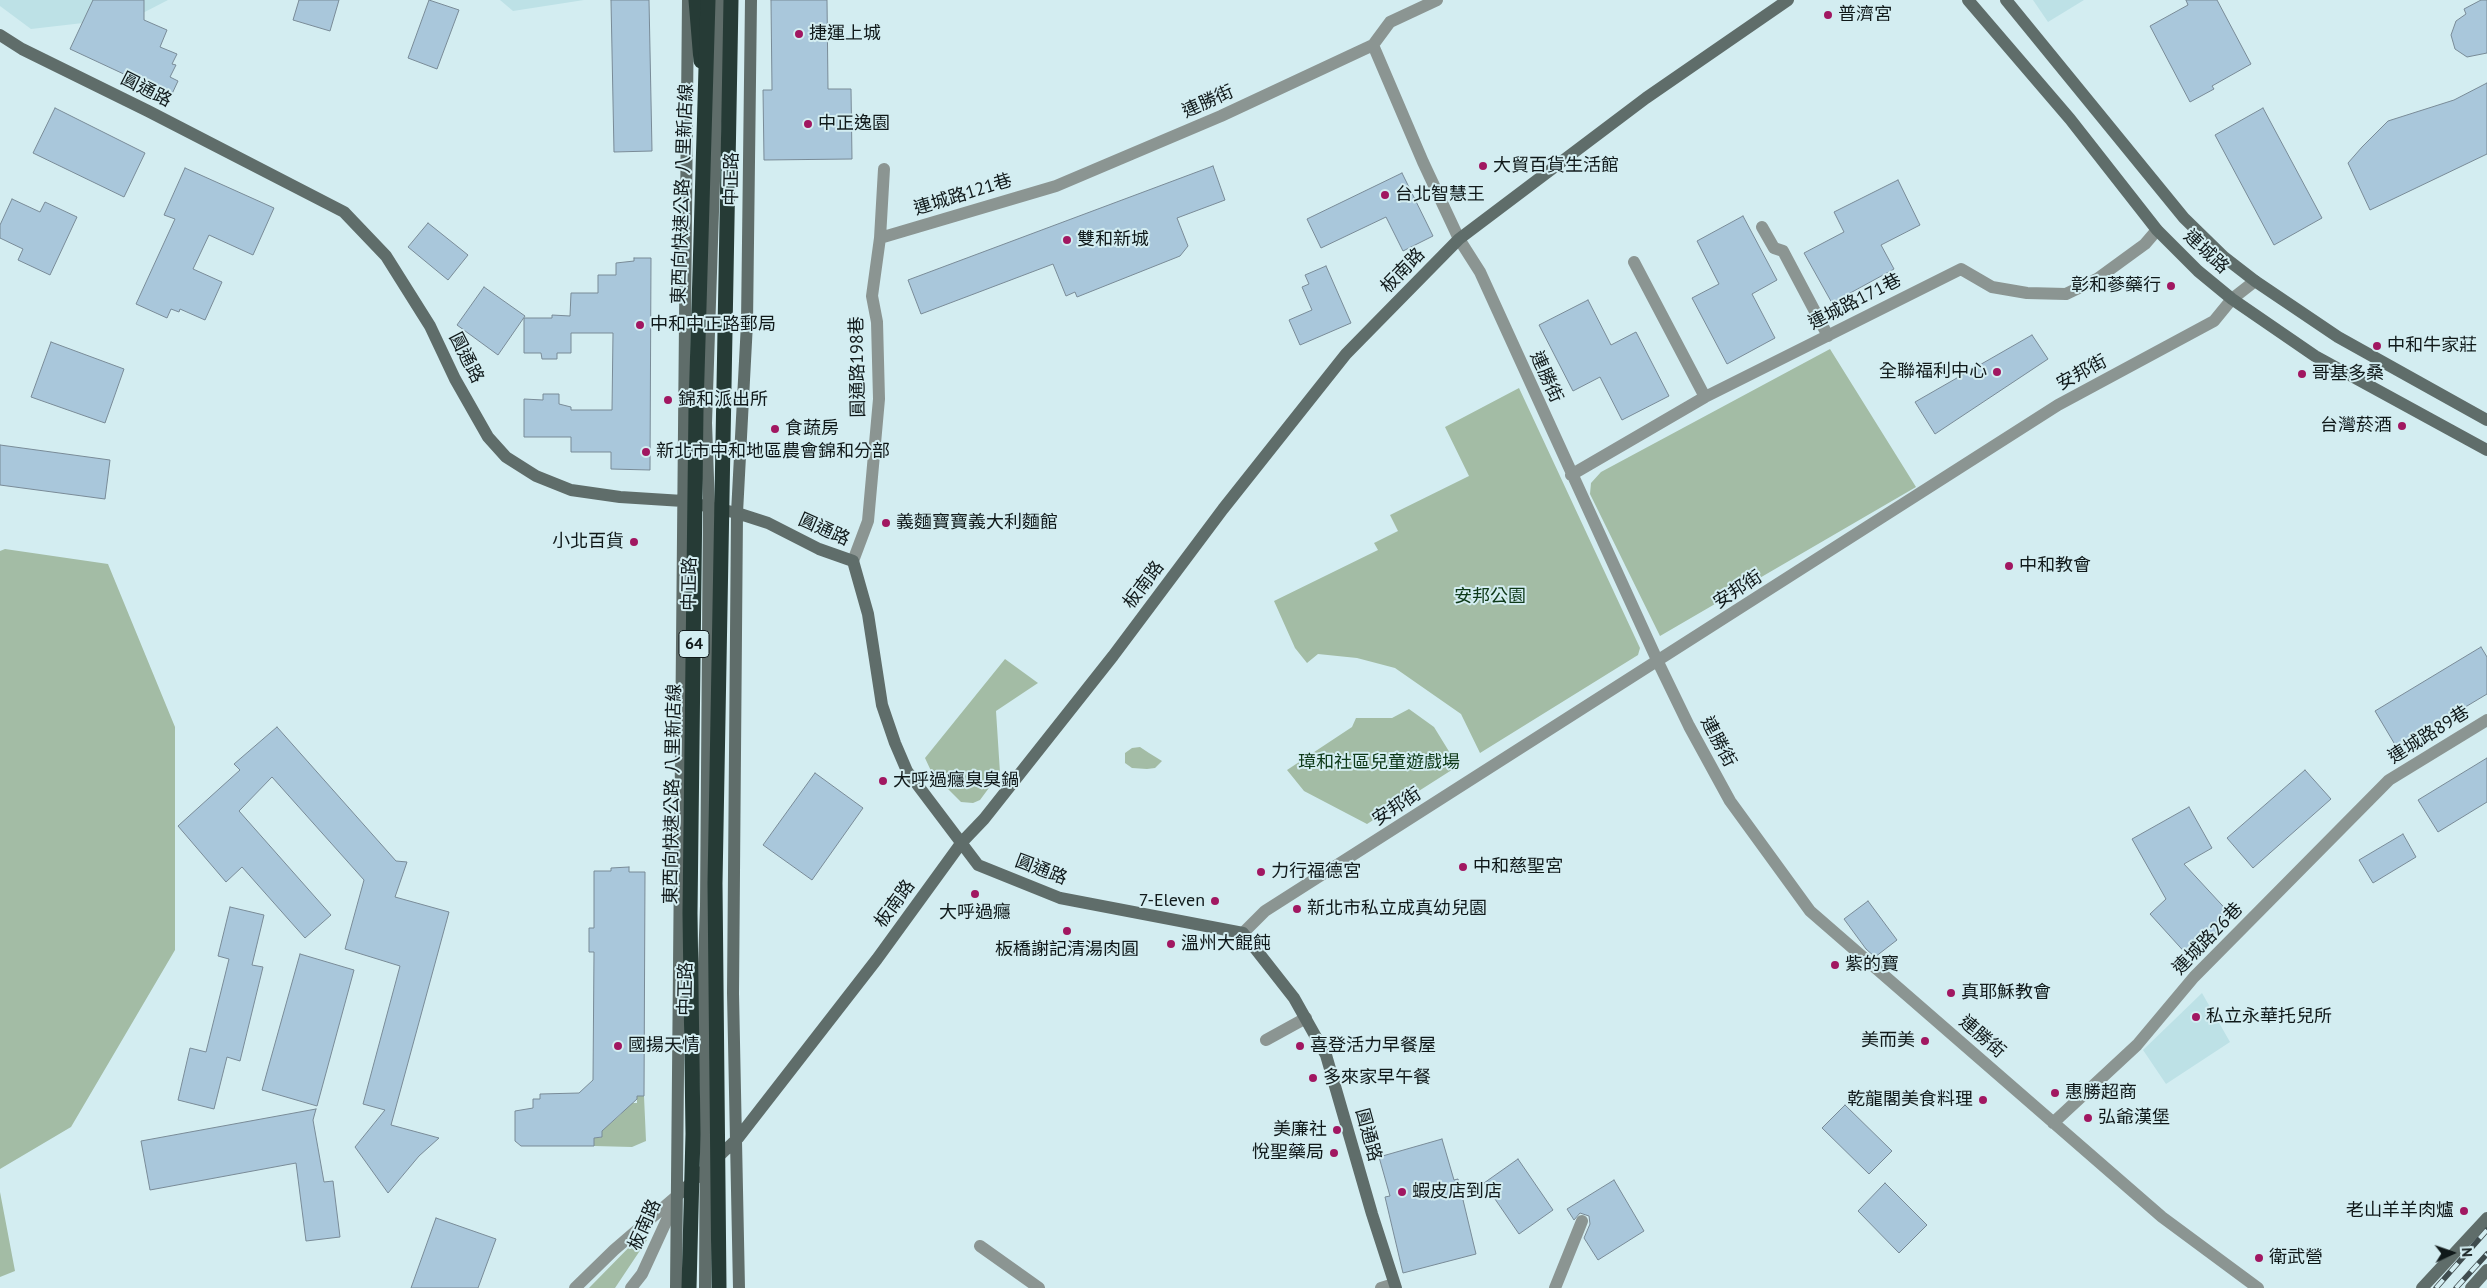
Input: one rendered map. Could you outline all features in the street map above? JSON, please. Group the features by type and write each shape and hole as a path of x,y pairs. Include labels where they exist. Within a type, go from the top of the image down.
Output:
{"highway":[{"path":"696,0 704,105"},
{"name":"東西向快速公路 八里新店線","path":"689,1288 693,1134 690,913 696,408 708,0"},
{"name":"64","path":"719,1288 715,884 731,0"}],"main road":[{"name":"中正路","path":"676,1288 688,0"},
{"name":"中正路","path":"705,1288 703,993 706,896 709,506 706,404 720,0"},
{"name":"中正路","path":"739,1288 738,1138 733,993 737,513 747,323 751,0"},
{"name":"板南路","path":"678,1196 705,1167 738,1138 877,959 962,842 984,819 1113,656 1224,509 1346,354 1459,239 1646,98 1788,0"},
{"name":"連城路","path":"1968,0 2070,119 2157,230 2198,271 2232,299 2315,356 2487,450"},
{"name":"連城路","path":"2006,0 2184,218 2224,257 2255,281 2338,337 2487,420"},
{"name":"圓通路","path":"0,36 22,49 148,110 344,212 386,256 430,326 455,379 488,437 506,457 536,476 571,490 620,497 683,501 737,513 768,523 819,549 853,562 868,614 882,705 894,743 907,772 978,865 1060,898 1242,933 1294,998 1326,1056 1395,1286"},
{"path":"2422,1288 2486,1222"},
{"path":"2471,1288 2487,1270"}],"street":[{"name":"連勝街","path":"1056,186 1221,116 1373,45 1390,22 1437,0"},
{"name":"連勝街","path":"1373,45 1422,162 1459,239 1480,272 1571,476 1658,662 1689,726 1730,801 1810,911 2162,1217 2258,1288"},
{"name":"圓通路198巷","path":"853,562 868,521 879,399 877,322 872,296 880,238 884,170"},
{"name":"連城路121巷","path":"880,238 1056,186"},
{"path":"1762,227 1774,248 1783,252 1828,336"},
{"name":"連城路171巷","path":"1571,476 1705,397 1961,269 1992,287 2027,294 2066,294 2097,279 2145,244 2157,230"},
{"path":"1634,262 1705,397"},
{"name":"安邦街","path":"1242,933 1266,911 2058,406 2214,322 2232,299 2255,281"},
{"name":"連城路89巷","path":"2389,780 2487,720"},
{"name":"連城路26巷","path":"2053,1122 2137,1045 2194,977 2389,780"},
{"path":"1266,1040 1306,1018"},
{"path":"575,1288 614,1250 678,1196"},
{"name":"板南路","path":"631,1288 642,1274 678,1196"},
{"path":"1555,1288 1582,1221"},
{"path":"980,1246 1039,1288"},
{"path":"1381,1288 1395,1286"}],"shaded area":[{"path":"0,0 168,0 135,17 31,29 0,6"},
{"path":"500,0 584,0 513,11"},
{"path":"2033,0 2084,0 2048,22"},
{"name":"私立永華托兒所","path":"2202,993 2230,1042 2166,1084 2143,1050"}],"green space":[{"path":"1830,349 1916,487 1660,636 1590,494 1591,483 1601,472"},
{"name":"安邦公園","path":"1519,388 1640,648 1638,655 1480,753 1461,714 1395,668 1357,658 1318,654 1307,663 1295,648 1274,601 1378,550 1374,543 1398,531 1390,515 1469,476 1445,427"},
{"path":"5,549 108,564 175,727 175,950 71,1127 0,1169 0,551"},
{"path":"1005,659 1038,683 996,711 1000,773 980,800 973,803 961,802 932,773 925,758"},
{"name":"璋和社區兒童遊戲場","path":"1409,709 1434,727 1458,766 1367,824 1304,791 1287,770 1352,727 1356,718 1392,718"},
{"path":"1140,747 1162,761 1155,768 1132,768 1125,763 1125,753 1132,748"},
{"path":"637,1096 644,1096 646,1141 632,1147 594,1146 594,1138 602,1137 602,1126 611,1123 621,1114 625,1103 637,1103"},
{"path":"0,1192 15,1271 0,1277"},
{"path":"641,1235 647,1240 615,1288 589,1288"}],"building":[{"path":"93,0 144,0 144,20 167,30 160,47 177,54 172,64 176,65 170,77 178,81 171,96 70,49"},
{"path":"299,0 339,0 330,31 293,20"},
{"path":"429,0 459,10 437,69 408,58"},
{"path":"611,0 649,0 652,151 614,152"},
{"path":"771,0 827,0 828,89 851,89 852,159 764,160 763,90 772,90"},
{"path":"2186,0 2217,0 2251,64 2212,86 2214,89 2190,102 2150,26 2188,5"},
{"path":"2481,0 2487,0 2487,53 2467,57 2455,49 2451,35 2456,21 2466,14 2464,9"},
{"path":"2487,83 2487,154 2370,210 2348,163 2362,147 2388,121 2454,100"},
{"path":"55,108 145,153 124,197 33,153"},
{"path":"2263,108 2322,218 2274,245 2215,135"},
{"name":"雙和新城","path":"1213,166 1225,200 1177,218 1188,246 1180,256 1077,297 1075,292 1066,296 1053,264 921,314 908,280"},
{"path":"185,168 274,208 253,255 209,235 193,269 222,282 205,320 180,309 179,312 171,309 167,318 136,304 175,219 164,215"},
{"name":"台北智慧王","path":"1402,173 1433,236 1403,251 1386,217 1321,248 1307,219"},
{"path":"1898,180 1920,225 1881,245 1894,269 1832,303 1804,253 1844,232 1834,212"},
{"path":"12,199 40,212 45,202 77,217 50,275 18,260 23,249 0,238 0,225"},
{"path":"1743,216 1777,280 1752,294 1775,338 1727,364 1692,298 1719,284 1697,241"},
{"path":"428,223 468,255 448,280 408,247"},
{"path":"634,258 651,258 650,470 611,469 611,452 571,452 571,437 524,437 524,399 543,400 543,394 559,394 559,404 571,407 571,410 612,410 613,333 571,333 571,353 557,353 557,359 542,359 541,353 524,353 524,318 552,318 552,315 570,316 571,293 598,293 598,275 616,275 616,263 634,261"},
{"path":"1326,266 1351,323 1300,345 1289,320 1312,310 1302,287 1309,284 1305,275"},
{"path":"484,287 525,316 498,355 457,325"},
{"path":"1588,300 1611,345 1636,332 1669,396 1622,420 1600,377 1573,391 1539,325"},
{"name":"全聯福利中心","path":"2032,335 2048,359 1935,434 1915,402"},
{"path":"51,342 124,369 105,423 31,397"},
{"path":"0,445 110,460 105,499 0,485"},
{"path":"2481,647 2487,657 2487,694 2397,748 2375,711"},
{"path":"277,727 396,861 407,862 395,897 449,912 391,1125 439,1138 419,1156 388,1193 355,1147 385,1110 363,1104 400,966 345,949 364,880 272,777 239,811 331,915 305,938 242,867 226,882 178,826 240,770 234,764"},
{"path":"2487,758 2487,802 2438,832 2418,800"},
{"path":"2305,770 2331,799 2253,868 2227,838"},
{"path":"815,773 863,808 812,880 763,845"},
{"path":"2189,807 2212,848 2184,864 2233,917 2189,957 2150,914 2166,899 2132,839"},
{"path":"2403,834 2416,857 2373,883 2359,860"},
{"path":"629,867 629,872 645,872 644,1096 637,1096 637,1099 602,1131 602,1137 594,1138 594,1146 521,1146 515,1141 515,1111 533,1108 533,1099 540,1099 540,1094 579,1093 593,1080 594,952 589,952 589,928 594,928 594,871 611,871 611,868"},
{"path":"1868,901 1897,940 1875,957 1866,949 1844,919"},
{"path":"230,907 264,915 252,965 263,967 240,1061 227,1057 214,1109 178,1100 190,1048 206,1052 229,959 218,956"},
{"path":"300,954 354,970 317,1106 262,1090"},
{"path":"1845,1105 1892,1151 1869,1174 1822,1128"},
{"path":"316,1109 313,1120 324,1182 333,1181 340,1237 306,1241 296,1163 150,1190 141,1141"},
{"path":"1442,1139 1454,1180 1458,1179 1476,1254 1403,1273 1385,1197 1390,1196 1379,1157"},
{"path":"1518,1159 1553,1210 1519,1234 1484,1183"},
{"path":"1614,1180 1644,1231 1598,1260 1584,1238 1590,1224 1589,1216 1580,1213 1574,1220 1567,1209"},
{"path":"1885,1183 1927,1225 1899,1253 1858,1211"},
{"path":"436,1218 496,1239 478,1288 411,1288"}],"railway":[{"path":"2436,1288 2487,1230"},
{"path":"2456,1288 2487,1254"}],"place":[{"name":"普濟宮","path":"1828,15"},
{"name":"捷運上城","path":"799,34"},
{"name":"中正逸園","path":"808,124"},
{"name":"大貿百貨生活館","path":"1483,166"},
{"name":"台北智慧王","path":"1385,195"},
{"name":"雙和新城","path":"1067,240"},
{"name":"彰和蔘藥行","path":"2171,286"},
{"name":"中和中正路郵局","path":"640,325"},
{"name":"中和牛家莊","path":"2377,346"},
{"name":"全聯福利中心","path":"1997,372"},
{"name":"哥基多桑","path":"2302,374"},
{"name":"錦和派出所","path":"668,400"},
{"name":"台灣菸酒","path":"2402,426"},
{"name":"食蔬房","path":"775,429"},
{"name":"新北市中和地區農會錦和分部","path":"646,452"},
{"name":"義麵寶寶義大利麵館","path":"886,523"},
{"name":"小北百貨","path":"634,542"},
{"name":"中和教會","path":"2009,566"},
{"name":"大呼過癮臭臭鍋","path":"883,781"},
{"name":"中和慈聖宮","path":"1463,867"},
{"name":"力行福德宮","path":"1261,872"},
{"name":"大呼過癮","path":"975,894"},
{"name":"7-Eleven","path":"1215,901"},
{"name":"新北市私立成真幼兒園","path":"1297,909"},
{"name":"板橋謝記清湯肉圓","path":"1067,931"},
{"name":"溫州大餛飩","path":"1171,944"},
{"name":"紫的寶","path":"1835,965"},
{"name":"真耶穌教會","path":"1951,993"},
{"name":"私立永華托兒所","path":"2196,1017"},
{"name":"美而美","path":"1925,1041"},
{"name":"國揚天情","path":"618,1046"},
{"name":"喜登活力早餐屋","path":"1300,1046"},
{"name":"多來家早午餐","path":"1313,1078"},
{"name":"惠勝超商","path":"2055,1093"},
{"name":"乾龍閣美食料理","path":"1983,1100"},
{"name":"弘爺漢堡","path":"2088,1118"},
{"name":"美廉社","path":"1337,1130"},
{"name":"悅聖藥局","path":"1334,1153"},
{"name":"蝦皮店到店","path":"1402,1192"},
{"name":"老山羊羊肉爐","path":"2464,1211"},
{"name":"衛武營","path":"2259,1258"}]}
